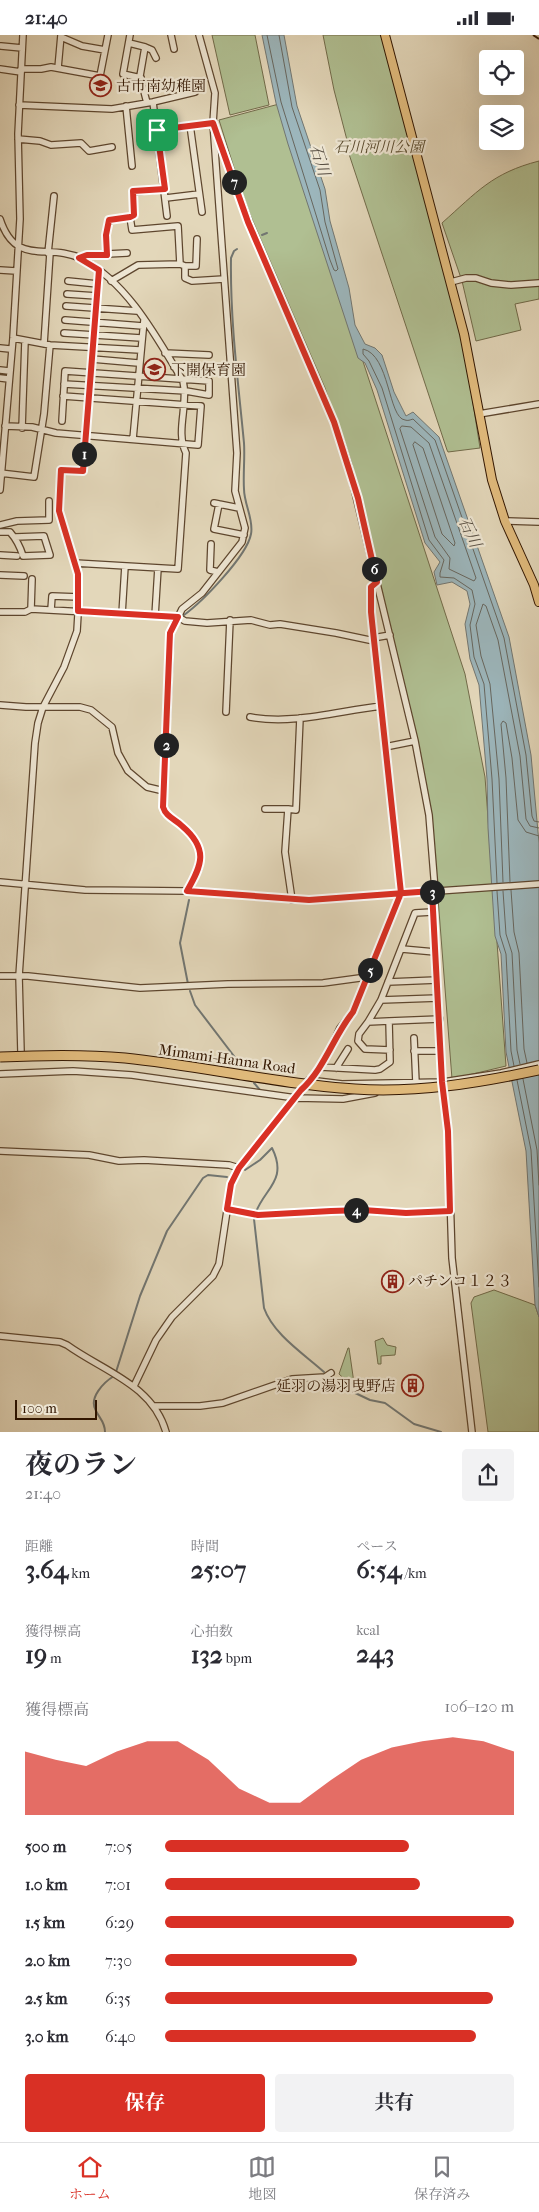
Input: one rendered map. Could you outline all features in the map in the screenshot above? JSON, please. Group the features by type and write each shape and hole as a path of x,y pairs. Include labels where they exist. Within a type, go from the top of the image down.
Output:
{"highway":[{"name":"Mimami-Hanna Road","path":"0,1057 62,1055 124,1058 307,1084 356,1089 450,1087 539,1069"},
{"name":"Mimami-Hanna Road","path":"0,1057 101,1061 172,1068 306,1087 364,1092 451,1090 485,1085 539,1073"}],"main road":[{"path":"385,35 464,334 492,480 505,521 537,584 539,602"}],"street":[{"path":"0,490 2,442 10,371 10,349 13,338 20,207 18,139 22,35"},
{"path":"0,69 58,68 100,76 108,35"},
{"path":"130,35 123,74 141,78"},
{"path":"172,35 174,49"},
{"path":"187,891 201,864 201,857 198,847 190,835 164,811 170,633 182,609 202,593 242,542 245,528 235,491 237,453 213,123 215,93 200,35"},
{"path":"58,68 61,36 82,46 105,51"},
{"path":"129,43 152,50 156,58"},
{"path":"2,46 22,49"},
{"path":"145,47 141,78 157,130 167,216"},
{"path":"19,105 112,109 150,103 195,92"},
{"path":"126,107 132,167"},
{"path":"157,130 213,123"},
{"path":"213,123 248,222 334,422 358,498 415,741 429,815 435,890 432,912 440,1019 442,1082 448,1131 452,1258 472,1432"},
{"path":"190,125 202,212"},
{"path":"18,139 40,141 51,145 81,143 88,151 112,147"},
{"path":"107,255 106,235 109,220 134,215 133,191 165,189"},
{"path":"166,198 199,194"},
{"path":"1,474 34,477 38,461 47,344 49,253 54,196"},
{"path":"130,217 132,230 178,226 184,278 187,280 224,279"},
{"path":"0,219 5,234 18,247 79,258 99,270 111,281 137,311 143,323 182,379 186,391 181,443 186,453 178,569 75,563"},
{"path":"111,281 138,265 196,266 197,239"},
{"path":"79,258 87,255 127,253"},
{"path":"0,270 16,271"},
{"path":"21,1052 20,976 35,743 38,723 44,707 72,647 77,631 79,597 75,563 59,511 60,478 61,470 83,471 99,270"},
{"path":"451,282 466,278 476,278 491,283 511,285 539,283"},
{"path":"68,281 98,284"},
{"path":"67,294 97,296"},
{"path":"66,306 137,311"},
{"path":"65,320 143,323"},
{"path":"133,439 138,363 143,323"},
{"path":"64,333 141,338"},
{"path":"13,338 47,344 140,350"},
{"path":"22,427 25,341"},
{"path":"0,348 10,349"},
{"path":"165,353 208,355"},
{"path":"197,354 197,367"},
{"path":"92,359 138,363"},
{"path":"174,367 212,368"},
{"path":"0,370 10,371"},
{"path":"62,421 63,396 65,371 208,381 209,395 186,391 64,384"},
{"path":"0,378 9,379"},
{"path":"4,424 32,427 56,433 198,445 201,406 63,396"},
{"path":"0,403 7,403"},
{"path":"478,413 539,404"},
{"path":"0,525 17,521 49,520 49,501"},
{"path":"239,508 216,503 214,529 244,535"},
{"path":"505,521 539,522"},
{"path":"0,532 10,533 15,537 23,556 50,555 44,536 15,537"},
{"path":"211,544 210,571 218,573"},
{"path":"0,555 17,556"},
{"path":"122,614 125,566"},
{"path":"155,616 158,568"},
{"path":"0,575 24,576"},
{"path":"31,609 32,579"},
{"path":"134,1386 156,1340 172,1317 212,1276 219,1264 231,1184 239,1168 312,1080 340,1028 353,1012 401,893 373,640 371,587 377,582"},
{"path":"51,610 52,596 79,597"},
{"path":"0,612 25,612 31,609 78,611 178,617 185,621 207,623 251,620 270,625 280,624 373,640 390,635"},
{"path":"226,712 230,620"},
{"path":"0,705 80,707 91,710 112,727 121,762 128,771 147,787 164,791"},
{"path":"250,717 266,721 381,707"},
{"path":"265,809 296,810 300,718"},
{"path":"385,747 415,741"},
{"path":"288,809 285,852 292,900"},
{"path":"0,882 94,891 187,891 292,900 539,884"},
{"path":"390,1050 365,1049 358,1041 359,1034 381,1000 415,913 432,912"},
{"path":"402,949 435,952"},
{"path":"0,975 140,989 228,984 323,983 367,977"},
{"path":"388,982 437,980"},
{"path":"381,1000 438,998"},
{"path":"368,1022 440,1019"},
{"path":"320,1067 380,1069 390,1061 389,1021"},
{"path":"414,1038 416,1083"},
{"path":"336,1068 348,1049"},
{"path":"414,1051 441,1051"},
{"path":"0,1057 21,1052 115,1053 342,1083 453,1081 539,1065"},
{"path":"0,1074 74,1071 132,1075 296,1098 343,1099 442,1082"},
{"path":"0,1151 88,1155 119,1161 144,1160 229,1165 239,1168"},
{"path":"227,1209 258,1215 339,1211 406,1213 450,1211"},
{"path":"0,1336 60,1341 134,1386 154,1406 166,1432"},
{"path":"154,1406 200,1406 223,1403 292,1379 325,1377 331,1373"}],"green space":[{"path":"212,35 255,35 269,105 230,115"},
{"name":"石川河川公園","path":"323,35 383,35 465,352 480,448 448,452 447,450 347,148 348,144 334,90"},
{"name":"石川河川公園","path":"279,104 465,674 485,777 506,1066 452,1079 437,885 414,725 352,468 325,388 245,203 219,120"},
{"path":"539,161 539,299 515,304 521,330 476,341 462,281 442,223 486,185 509,171"},
{"path":"494,1290 535,1305 539,1317 539,1432 488,1432 471,1303 474,1297"},
{"path":"383,1338 387,1345 396,1347 395,1355 381,1356 381,1364 378,1364 375,1341"},
{"path":"348,1348 354,1383 350,1384 339,1374"}],"water":[{"name":"石川","path":"262,35 284,35 297,106 325,189 330,221 349,288 355,325 365,344 375,348 382,355 394,392 406,416 413,412 439,437 509,637 531,755 539,843 539,1317 535,1305 526,1151 506,1052 501,954 495,936 487,779 479,685 470,659 465,624 470,604 467,591 452,582 437,585 434,572 440,562 425,543 377,390 365,363 358,358 288,144 276,103"}],"waterway":[{"path":"262,235 267,233"},
{"path":"184,615 233,566 248,543 252,529 244,495 244,443 232,304 231,258 237,249"},
{"path":"166,806 174,631"},
{"path":"181,821 188,828"},
{"path":"196,880 202,869 203,857"},
{"path":"188,984 180,943 189,900"},
{"path":"190,991 195,1005 240,1064"},
{"path":"254,1083 260,1090"},
{"path":"245,1170 260,1160 272,1148 278,1168 273,1183 256,1212"},
{"path":"116,1372 140,1296 167,1231 203,1178 208,1175 227,1177"},
{"path":"254,1219 264,1308 268,1317 282,1335 324,1372"},
{"path":"105,1432 103,1423 94,1406 94,1401 98,1391 114,1376"},
{"path":"334,1383 370,1400 385,1403 414,1424 441,1432"}],"railway":[{"path":"533,35 539,39"}],"place":[{"name":"古市南幼稚園","path":"100,86"},
{"name":"下開保育園","path":"155,370"},
{"name":"パチンコ１２３","path":"392,1281"},
{"name":"延羽の湯羽曳野店","path":"412,1386"}],"route":[{"path":"157,130 165,189 133,191 134,215 109,220 106,235 107,255 87,255 79,258 99,270 83,471 61,470 59,511 78,574 78,611 178,617 170,633 163,807 168,816 182,826 190,835 198,847 201,857 198,873 187,891 309,900 401,893 432,891 442,1082 448,1131 450,1211 406,1213 363,1210 258,1215 227,1209 231,1184 239,1168 291,1105 301,1090 312,1080 330,1051 340,1028 353,1012 401,893 371,612 371,587 377,582 348,463 334,422 258,241 248,222 213,123 157,130"}]}
